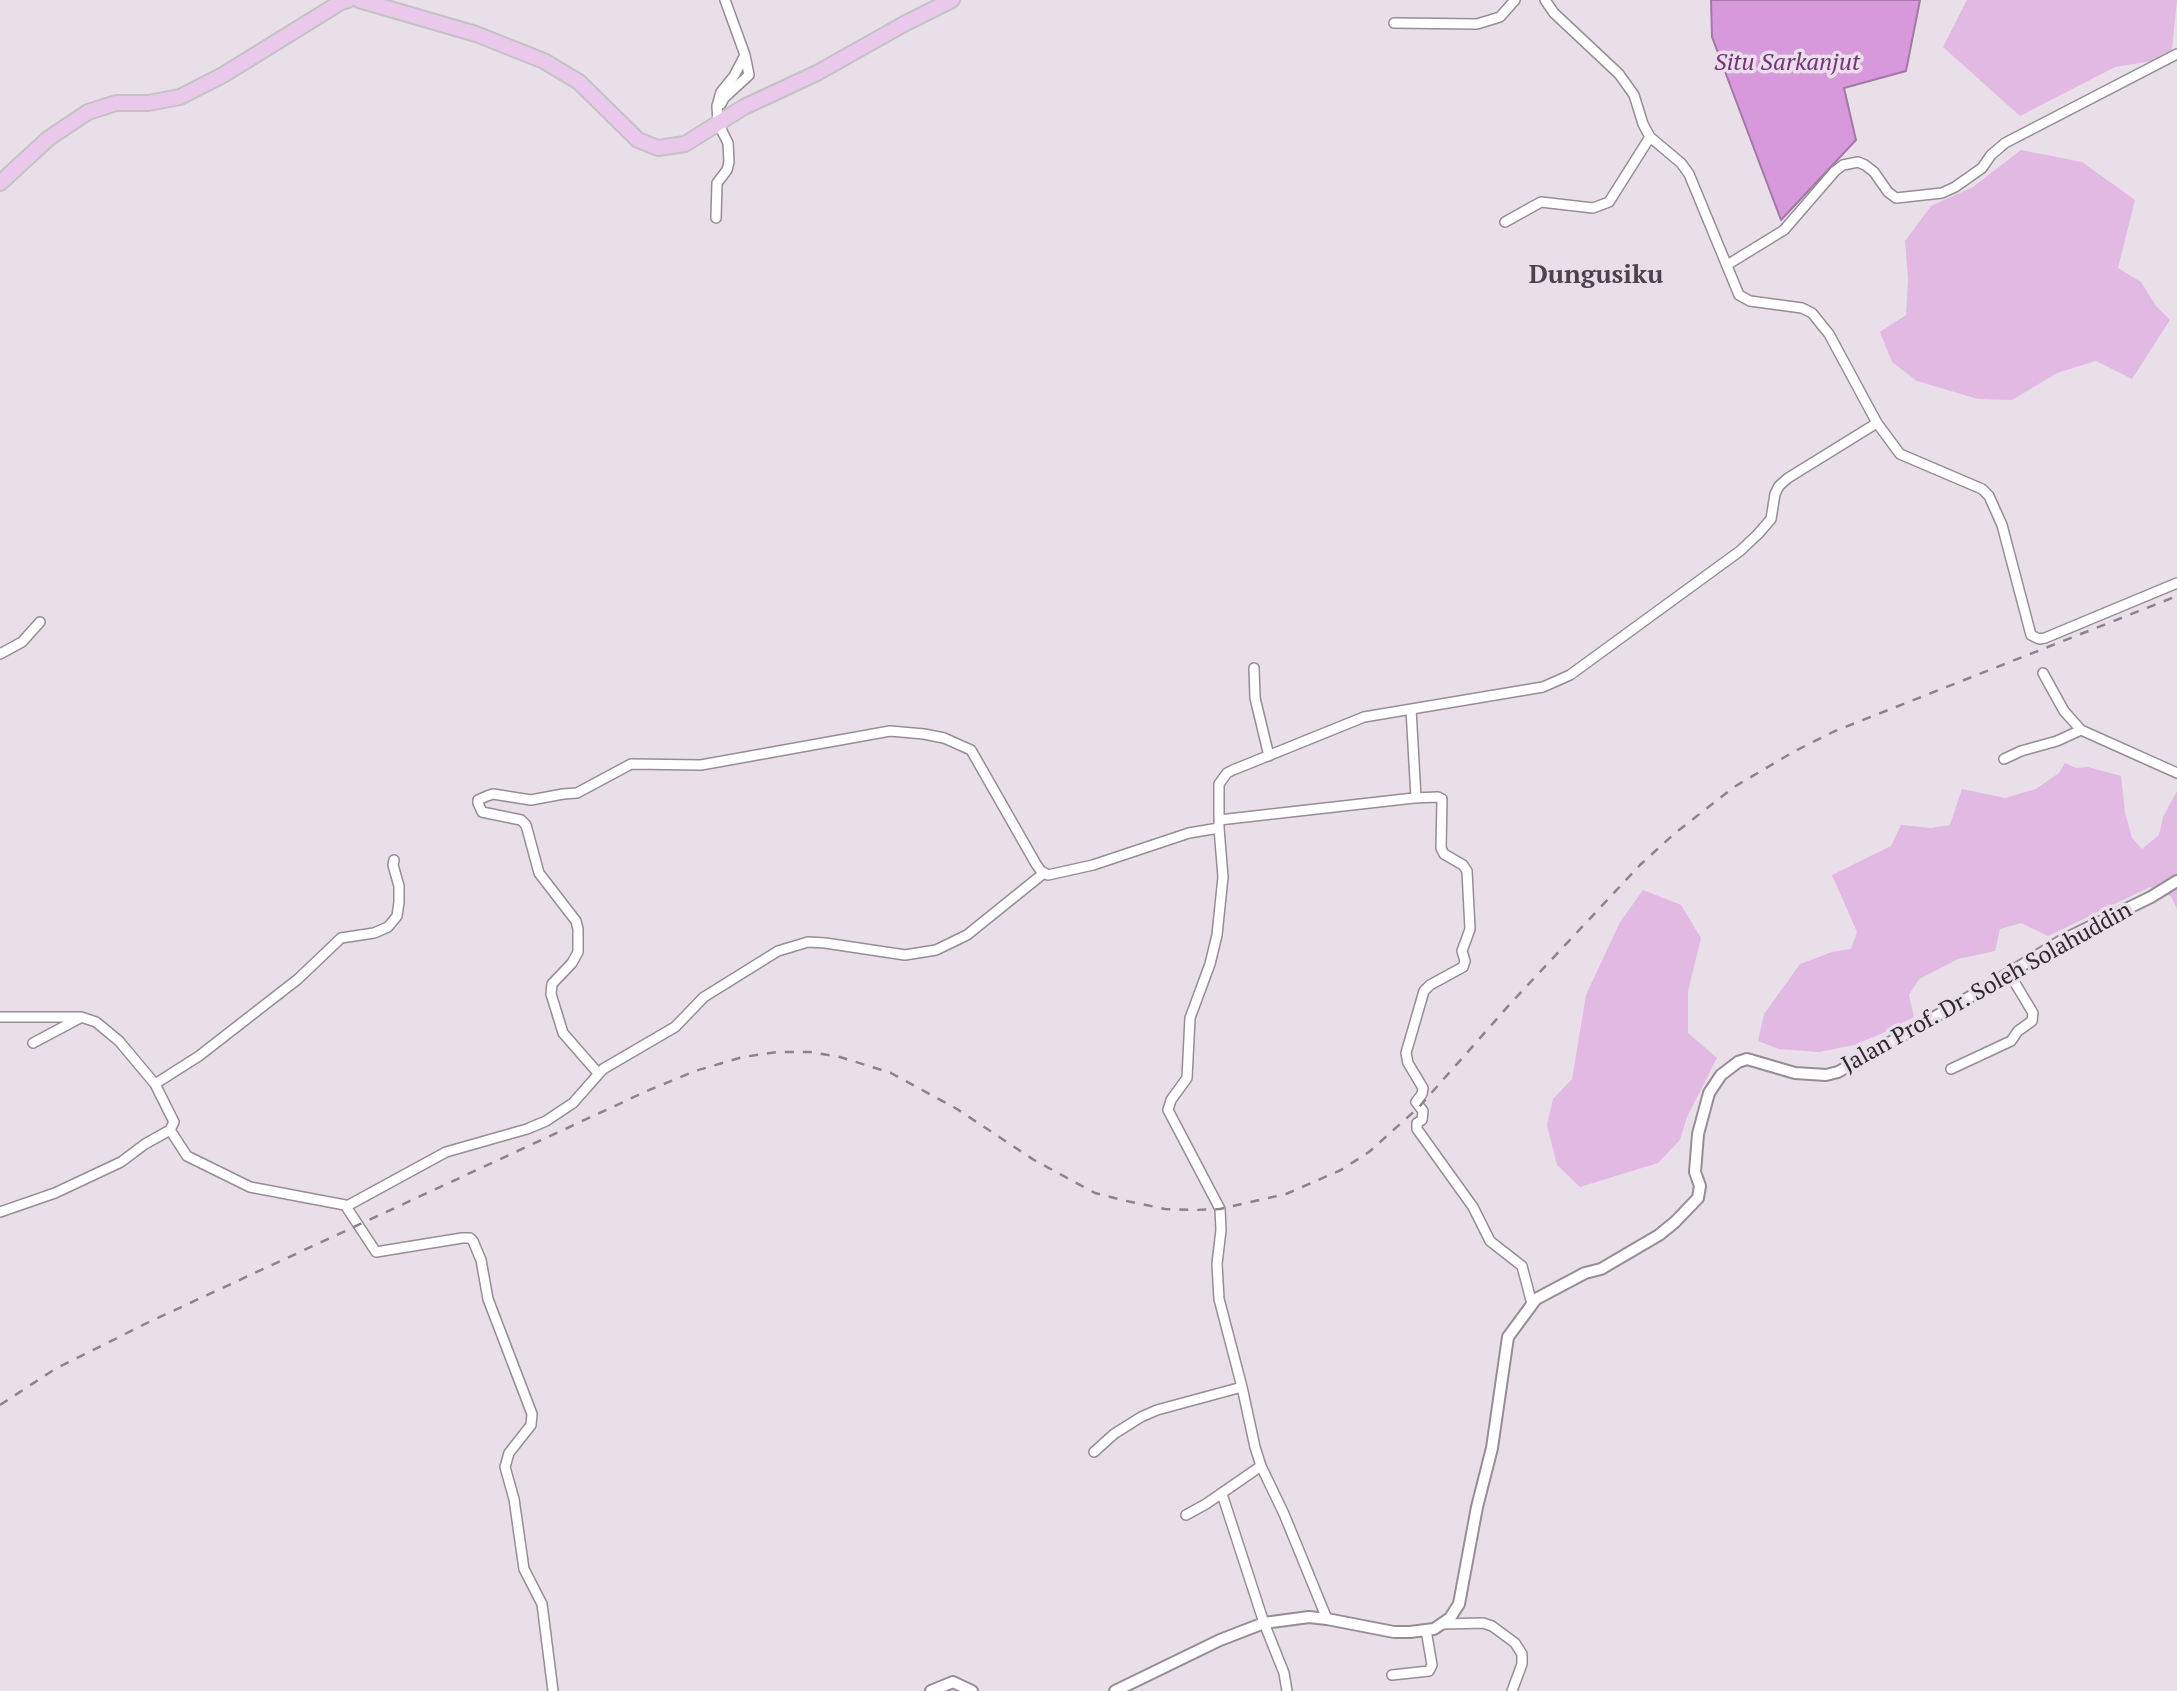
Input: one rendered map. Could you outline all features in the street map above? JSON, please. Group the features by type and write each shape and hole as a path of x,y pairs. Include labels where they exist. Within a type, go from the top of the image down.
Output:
{"main road":[{"path":"0,183 49,138 88,112 116,103 145,104 180,96 223,75 348,0"},
{"path":"359,0 476,34 544,61 579,82 631,134 645,144 658,148 676,146 698,136 718,117 817,73 952,0"}],"street":[{"path":"716,218 717,183 727,170 729,162 728,143 718,117 721,92 734,76 745,55 725,0"},
{"path":"1394,23 1477,24 1500,17 1515,0"},
{"path":"1545,0 1554,13 1587,41 1628,84 1650,138 1681,163 1689,174 1735,289 1744,299 1802,308 1812,313 1829,334 1877,423 1895,448 1906,458 1982,489 1989,496 2002,524 2028,631 2035,638 2045,638 2177,583"},
{"path":"1727,265 1784,230 1843,165 1858,162 1865,165 1896,198 1942,193 1982,168 2005,143 2177,54"},
{"path":"1505,222 1541,202 1593,208 1609,202 1650,138"},
{"path":"1327,1619 1284,1514 1261,1466 1219,1299 1217,1273 1220,1209 1168,1111 1171,1100 1187,1078 1190,1018 1210,964 1217,935 1223,877 1219,783 1227,773 1364,717 1543,687 1570,675 1749,542 1771,519 1775,494 1788,478 1877,423"},
{"path":"0,654 22,642 40,622"},
{"path":"1254,668 1255,698 1269,756"},
{"path":"2043,673 2064,711 2081,730 2177,773"},
{"path":"1411,709 1416,798"},
{"path":"2004,759 2081,730"},
{"path":"598,1073 563,1033 551,994 552,984 572,963 578,951 576,921 538,873 526,825 521,820 482,812 478,803 487,796 493,794 531,800 577,793 631,764 694,766 865,734 890,731 924,734 944,738 971,750 1036,864 1044,873 1055,874 1093,865 1219,824 1438,797 1443,800 1441,848 1447,857 1463,865 1467,871 1470,929 1462,951 1465,964 1463,967 1424,991 1406,1053 1408,1063 1423,1088 1416,1102 1423,1111 1417,1129 1473,1207 1490,1241 1522,1266 1532,1304"},
{"path":"155,1084 199,1056 298,979 341,938 374,933 388,927 397,916 399,902 394,860"},
{"path":"170,1130 187,1156 250,1187 347,1206 446,1152 546,1121 573,1103 598,1073 675,1027 704,997 778,951 808,942 905,955 936,950 967,935 1044,873"},
{"name":"Jalan Prof. Dr. Soleh Solahuddin","path":"1443,1624 1459,1604 1477,1507 1492,1448 1508,1337 1532,1304 1544,1294 1585,1273 1601,1269 1659,1235 1698,1198 1700,1186 1695,1172 1704,1105 1715,1082 1728,1068 1747,1059 1795,1073 1826,1075 1838,1072 2063,940 2151,898 2177,881"},
{"path":"1951,1069 2011,1041 2018,1031 2032,1021 2033,1013 2009,973"},
{"path":"0,1017 81,1017 107,1030 155,1084 173,1119 170,1130 121,1162 55,1193 0,1212"},
{"path":"33,1043 81,1017"},
{"path":"347,1206 376,1252 467,1237 473,1241 478,1252 488,1300 532,1414 531,1425 509,1453 505,1467 514,1499 524,1569 542,1604 553,1691"},
{"path":"1094,1452 1114,1434 1141,1417 1157,1410 1242,1387"},
{"path":"1186,1516 1261,1466"},
{"path":"1222,1494 1264,1623 1284,1673 1285,1690"},
{"path":"1115,1691 1220,1640 1264,1623 1309,1617 1394,1632 1426,1630 1443,1624 1483,1623 1492,1626 1515,1643 1522,1654 1522,1664 1512,1691"},
{"path":"1392,1675 1429,1671 1432,1665 1426,1630"},
{"path":"931,1691 953,1682 972,1691"}],"shaded area":[{"path":"1967,0 2177,0 2171,58 2115,67 2020,116 1943,47"},
{"path":"2021,150 2082,162 2135,200 2118,268 2141,282 2156,306 2170,320 2132,379 2096,361 2057,373 2012,400 1978,399 1917,381 1892,362 1880,332 1906,315 1908,279 1905,241 1931,206 1973,187"},
{"path":"2065,763 2076,768 2088,767 2121,776 2125,812 2132,838 2142,849 2159,835 2163,817 2177,791 2177,909 2171,896 2150,887 2048,936 2021,923 2000,929 1995,951 1958,959 1919,979 1909,995 1914,1017 1883,1033 1854,1045 1819,1052 1779,1049 1758,1041 1764,1014 1800,964 1832,952 1851,949 1857,932 1832,875 1891,846 1901,825 1931,828 1950,825 1962,789 2005,798 2036,789 2059,773"},
{"path":"1643,890 1681,905 1701,938 1688,991 1688,1033 1717,1058 1687,1117 1680,1140 1658,1163 1580,1187 1557,1165 1547,1125 1553,1099 1572,1079 1586,995 1620,922"}],"water":[{"name":"Situ Sarkanjut","path":"1711,0 1920,0 1906,71 1844,88 1856,140 1781,220 1712,37"}],"railway":[{"path":"0,1405 55,1369 149,1322 647,1091 695,1071 743,1057 778,1052 810,1052 840,1057 891,1073 957,1109 1034,1160 1095,1193 1122,1200 1165,1209 1194,1210 1220,1209 1286,1194 1341,1170 1369,1152 1419,1107 1510,1004 1640,865 1674,834 1734,787 1835,731 2177,596"}],"district":[{"name":"Dungusiku","path":"1596,276"}]}
